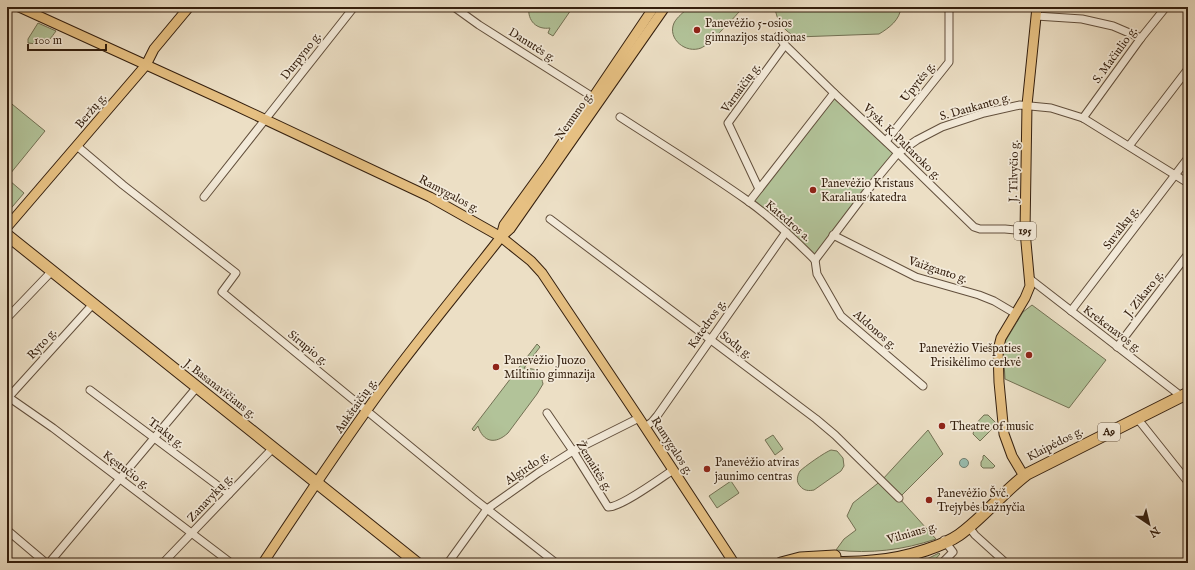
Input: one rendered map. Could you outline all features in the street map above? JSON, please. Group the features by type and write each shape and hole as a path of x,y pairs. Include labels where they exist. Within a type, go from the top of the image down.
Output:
{"highway":[{"name":"J. Basanavičiaus g.","path":"7,235 417,563"},
{"name":"Klaipėdos g.","path":"969,527 1027,474 1184,394"},
{"name":"Vilniaus g.","path":"824,563 874,561 910,555 969,527"},
{"name":"Vilniaus g.","path":"781,563 807,558 890,553 944,540"}],"main road":[{"name":"Ramygalos g.","path":"19,7 146,64 430,197 501,237 542,273 734,563"},
{"name":"Beržų g.","path":"7,227 146,64 154,49 189,7"},
{"name":"Nemuno g.","path":"476,269 518,218 654,7"},
{"name":"Nemuno g.","path":"596,99 665,7"},
{"name":"J. Tilvyčio g.","path":"1027,474 1008,447 1004,434 999,382 998,351 1001,338 1028,292 1030,279 1025,231 1027,105 1037,12"},
{"name":"Aukštaičių g.","path":"263,563 316,482 367,410 476,269"}],"street":[{"name":"Durpyno g.","path":"204,198 354,7"},
{"name":"Danutės g.","path":"454,7 596,99"},
{"name":"Upytės g.","path":"886,141 949,62 949,7"},
{"name":"S. Mačiulio g.","path":"1083,118 1141,38 1166,7"},
{"path":"1037,12 1082,19 1112,26 1141,38"},
{"name":"Vysk. K. Paltaroko g.","path":"778,36 785,45 834,93 886,141 974,227 980,229 1025,231"},
{"name":"Varnaičių g.","path":"759,189 728,123 785,45"},
{"path":"1129,146 1188,69"},
{"name":"Katedros a.","path":"834,93 749,202 786,232 815,260 898,153"},
{"name":"S. Daukanto g.","path":"898,153 917,140 942,127 984,113 1020,105 1027,105 1051,108 1083,118 1188,183"},
{"path":"620,117 749,202"},
{"name":"Sirupio g.","path":"77,146 123,185 236,274 222,292 487,509 556,563"},
{"name":"Suvalkų g.","path":"1071,311 1188,158"},
{"name":"Sodų g.","path":"550,219 835,435 899,498"},
{"name":"Katedros g.","path":"645,427 657,416 786,232"},
{"name":"Vaižganto g.","path":"833,235 916,277 954,287 994,301 1016,314"},
{"name":"J. Zikaro g.","path":"1117,347 1188,254"},
{"name":"Aldonos g.","path":"815,260 817,274 841,316 923,386"},
{"path":"7,318 52,271"},
{"name":"Krekenavos g.","path":"1030,279 1117,347 1184,394"},
{"name":"Ryto g.","path":"8,398 93,304"},
{"path":"7,530 47,563 197,387"},
{"name":"Trakų g.","path":"90,390 229,494"},
{"name":"Kęstučio g.","path":"8,398 52,428 231,563"},
{"name":"Žemaitės g.","path":"546,413 573,451 606,506 610,508 638,494 673,470"},
{"name":"Algirdo g.","path":"448,563 487,509 538,473 573,451 639,418"},
{"path":"1137,418 1188,482"},
{"name":"Zanavykų g.","path":"163,563 273,448"},
{"path":"969,527 975,536 1006,563"},
{"path":"942,563 952,552 944,540"}],"green space":[{"path":"529,7 573,7 553,36 548,33 550,28 541,28 534,24 531,20"},
{"name":"Panevėžio 5-osios gimnazijos stadionas","path":"689,7 743,7 705,46 701,48 689,49 679,44 673,34 673,29 674,23"},
{"path":"775,7 901,7 899,16 896,20 879,34 797,37 788,32 779,21"},
{"path":"38,23 56,31 45,43 28,43 28,39"},
{"path":"834,93 898,153 815,260 749,202"},
{"path":"7,100 45,131 10,174 7,171"},
{"path":"10,181 24,193 7,213 7,182"},
{"path":"1032,305 1106,360 1069,408 1005,379 1003,345 1023,312"},
{"path":"537,344 540,347 524,368 535,370 541,376 543,384 537,394 508,433 503,437 490,440 483,436 478,426 474,431 472,429"},
{"path":"984,415 988,415 997,424 980,441 973,434 974,430 972,428"},
{"path":"928,430 943,454 899,498 936,539 911,546 887,550 862,552 836,550 844,539 856,530 847,516 853,503 882,480"},
{"path":"773,435 783,449 775,455 765,440"},
{"path":"831,450 837,451 843,458 844,466 841,471 814,490 803,489 797,481 800,471"},
{"path":"984,455 995,466 993,468 983,468 981,466"},
{"path":"731,481 739,493 717,508 709,496"},
{"path":"939,553 940,554 932,563 913,563 929,558"}],"water":[{"path":"964,458 969,463 964,468 959,463"}],"place":[{"name":"Panevėžio 5-osios gimnazijos stadionas","path":"697,30"},
{"name":"Panevėžio Kristaus Karaliaus katedra","path":"813,190"},
{"name":"Panevėžio Viešpaties Prisikėlimo cerkvė","path":"1029,355"},
{"name":"Panevėžio Juozo Miltinio gimnazija","path":"496,367"},
{"name":"Theatre of music","path":"942,426"},
{"name":"Panevėžio atviras jaunimo centras","path":"707,469"},
{"name":"Panevėžio Švč. Trejybės bažnyčia","path":"929,500"}]}
